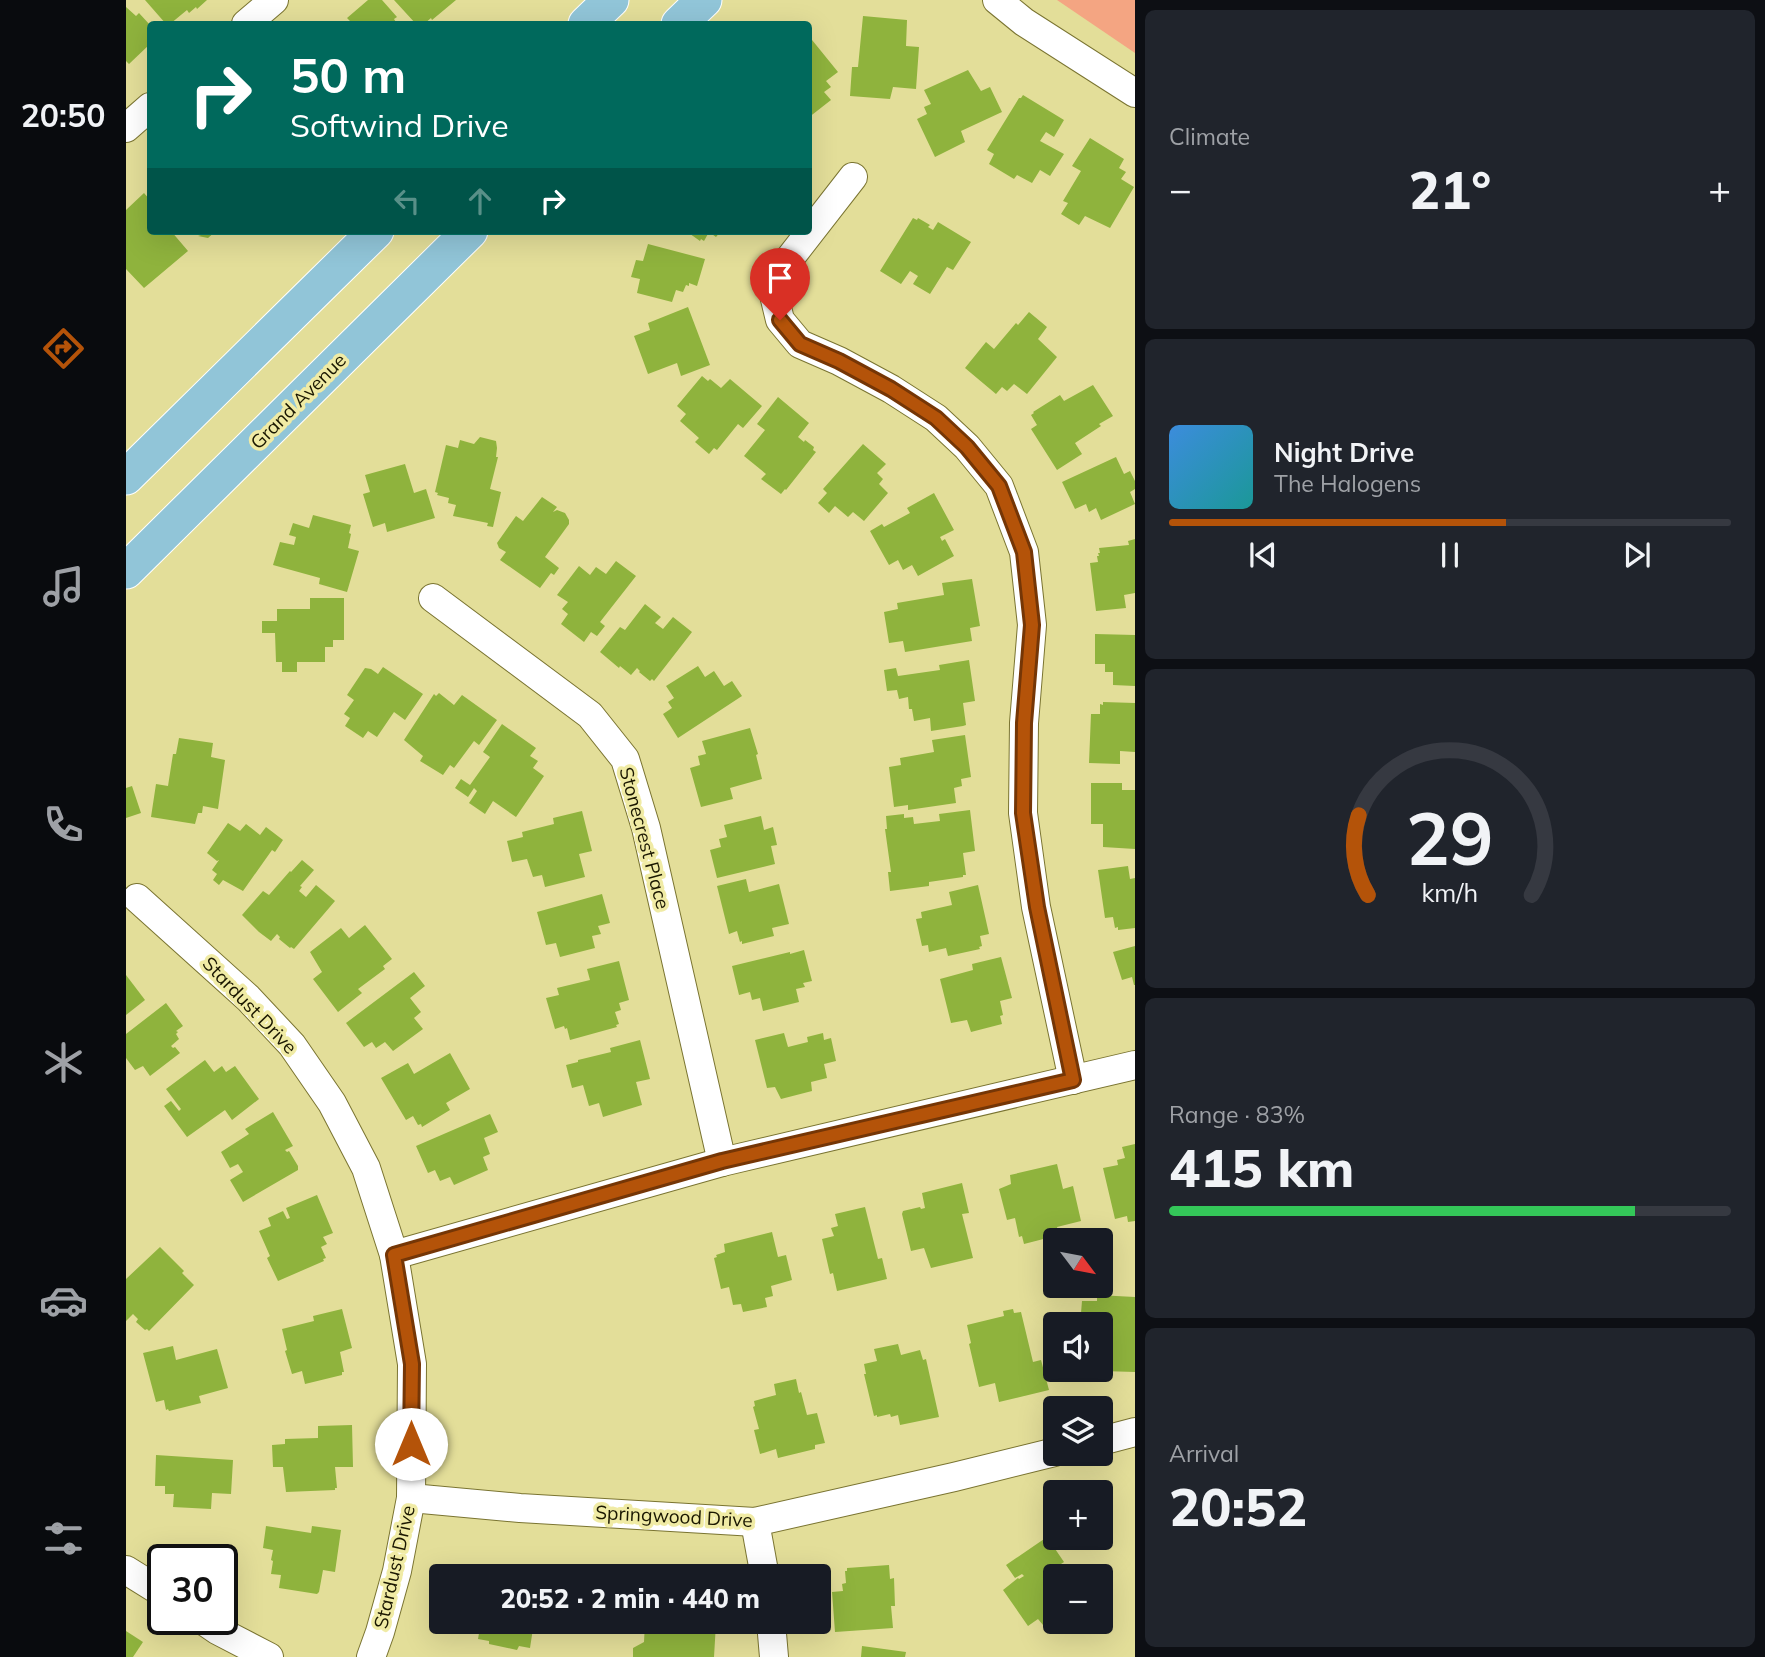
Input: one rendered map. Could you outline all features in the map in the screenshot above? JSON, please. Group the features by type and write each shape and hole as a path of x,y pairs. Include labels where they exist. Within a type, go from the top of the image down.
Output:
{"main road":[{"path":"589,21 611,0"},
{"path":"682,21 704,0"},
{"path":"126,477 372,235"},
{"name":"Grand Avenue","path":"126,571 466,235"}],"street":[{"path":"250,21 274,0"},
{"path":"997,0 1024,22 1135,93"},
{"path":"126,128 147,110"},
{"path":"812,230 853,177"},
{"path":"808,235 783,267 774,295 780,320 800,344 891,389 936,418 967,447 999,486 1024,552 1032,625 1024,723 1023,813 1037,907 1073,1080"},
{"name":"Stonecrest Place","path":"433,598 590,715 625,759 646,828 722,1161"},
{"name":"Stardust Drive","path":"137,898 248,998 292,1045 332,1103 366,1168 394,1255 412,1364 411,1498 397,1571 371,1657"},
{"path":"394,1255 722,1161 1135,1065"},
{"path":"1113,1437 1135,1432"},
{"name":"Springwood Drive","path":"411,1498 520,1508 755,1522 1043,1455"},
{"path":"755,1522 763,1564"},
{"path":"126,1570 147,1583"},
{"path":"772,1634 774,1657"},
{"path":"227,1635 269,1657"}],"shaded area":[{"path":"1057,0 1135,0 1135,53"}],"building":[{"path":"145,0 207,0 197,9 196,7 189,13 187,10 174,21 163,21"},
{"path":"368,0 382,0 397,17 395,21 350,21 347,18"},
{"path":"394,0 456,0 432,20 413,21"},
{"path":"126,7 136,16 139,13 147,22 147,47 129,64 126,61"},
{"path":"863,16 907,20 906,46 919,47 916,89 893,87 890,99 850,96 852,67 858,67"},
{"path":"812,40 838,72 826,81 831,87 824,92 831,100 812,115"},
{"path":"968,70 981,91 990,87 1002,112 961,131 965,142 935,157 917,119 927,114 924,107 931,104 924,90"},
{"path":"1023,95 1064,120 1054,137 1046,132 1040,141 1064,154 1050,176 1040,170 1032,183 1017,175 1014,179 989,164 994,154 987,150"},
{"path":"1090,138 1124,159 1119,168 1126,172 1121,179 1134,187 1110,228 1085,216 1079,225 1061,214 1068,203 1063,201 1081,171 1072,166"},
{"path":"144,193 147,196 147,235 174,235 188,251 144,288 126,269 126,210"},
{"path":"913,218 930,225 928,227 933,230 938,222 971,242 953,270 947,267 930,294 913,284 918,276 910,271 901,284 880,271"},
{"path":"692,235 707,235 704,241"},
{"path":"648,244 705,259 697,286 689,283 683,292 676,290 672,302 637,293 640,279 631,277 636,260 643,261"},
{"path":"688,307 710,365 681,376 677,363 648,374 634,336 650,330 648,323"},
{"path":"1029,312 1047,327 1038,339 1057,357 1027,394 1014,384 1007,391 1002,387 996,394 965,368 986,342 994,349"},
{"path":"702,376 721,388 730,379 762,406 743,428 738,424 717,450 714,448 709,454 695,442 699,438 680,421 686,414 677,406"},
{"path":"1093,385 1113,416 1075,443 1082,454 1057,470 1031,429 1037,425 1031,415 1060,395 1064,401"},
{"path":"778,397 809,423 798,437 814,447 816,452 781,494 761,479 766,474 744,456 765,430 757,424"},
{"path":"480,437 496,441 498,457 490,489 501,492 493,527 487,526 488,523 453,516 456,505 448,503 449,498 435,492 446,445 458,448 460,440 474,444"},
{"path":"863,444 886,464 877,473 883,479 879,484 888,493 864,521 853,512 848,517 835,506 829,513 818,503 827,493 823,489"},
{"path":"1116,457 1124,474 1130,471 1135,481 1135,489 1130,492 1135,504 1101,520 1096,508 1089,512 1086,504 1075,509 1062,482"},
{"path":"405,464 414,493 426,489 435,518 387,532 385,523 373,527 363,494 370,492 365,475"},
{"path":"934,493 954,530 940,537 942,541 945,539 954,556 918,576 912,565 903,570 898,560 889,565 870,531 910,513 907,508"},
{"path":"542,497 557,507 553,512 557,510 565,513 569,524 545,557 559,568 554,575 551,573 540,588 500,560 506,552 499,548 497,543 516,516 523,521"},
{"path":"313,515 351,525 348,548 359,551 347,592 319,584 320,578 273,565 280,542 294,545 296,537 289,535 293,523 309,528"},
{"path":"1135,539 1135,593 1124,595 1126,608 1096,611 1090,563 1098,562 1099,548 1129,545 1128,541"},
{"path":"616,561 636,576 600,622 605,626 597,636 591,632 584,642 561,624 568,614 562,609 568,602 557,595 579,566 590,575 596,567 606,574"},
{"path":"972,579 980,626 970,628 972,641 905,652 903,641 889,643 884,612 898,609 897,603 944,595 942,583"},
{"path":"310,598 344,598 344,640 333,640 333,647 325,647 325,662 297,662 297,672 282,672 282,662 276,662 275,633 262,633 262,621 277,621 277,609 310,609"},
{"path":"645,604 661,617 655,623 663,629 673,617 692,632 654,681 650,681 637,668 631,675 600,652 620,627 625,630"},
{"path":"1095,634 1135,635 1135,686 1113,685 1113,672 1105,672 1105,664 1095,664"},
{"path":"969,660 975,701 963,703 966,725 931,731 930,718 914,721 908,697 899,699 897,690 887,691 884,670 896,668 898,676 940,670 939,665"},
{"path":"698,666 705,677 714,671 724,686 732,681 742,696 678,738 663,714 672,708 668,702 674,698 666,686"},
{"path":"383,667 423,694 405,720 394,712 377,737 368,731 363,738 345,726 350,718 344,714 354,700 347,695 365,668 378,674"},
{"path":"439,693 454,705 462,695 497,720 479,745 474,741 454,768 450,765 443,775 420,761 423,756 404,740 434,694 436,696"},
{"path":"1103,702 1135,703 1135,752 1120,751 1120,764 1089,763 1091,714 1100,714 1100,704 1103,705"},
{"path":"502,724 536,748 530,756 538,761 533,768 544,776 516,817 493,801 485,814 469,803 477,791 474,788 468,797 455,788 461,779 470,785 490,757 483,752"},
{"path":"750,728 762,779 730,788 733,799 701,807 690,768 700,765 698,756 706,754 702,741"},
{"path":"965,735 971,777 961,779 962,786 954,788 956,803 908,810 908,805 894,807 889,767 901,765 900,758 934,752 932,740"},
{"path":"179,738 213,743 211,757 225,760 218,809 203,806 195,824 151,817 156,784 168,786 173,754 176,754"},
{"path":"1091,783 1122,783 1122,790 1135,790 1135,849 1103,847 1103,824 1091,824"},
{"path":"132,786 141,813 126,818 126,788"},
{"path":"970,810 975,851 963,853 966,875 929,882 929,886 890,891 886,816 904,814 904,818 913,817 914,824 940,821 939,814"},
{"path":"582,811 592,851 579,854 585,877 545,887 542,875 533,877 527,859 512,862 507,841 523,837 522,832 554,824 553,818"},
{"path":"761,816 764,830 773,827 777,845 771,846 775,864 717,878 710,850 721,847 719,839 727,837 724,825"},
{"path":"228,823 240,831 246,824 260,835 266,827 283,840 275,852 272,850 243,891 223,880 219,885 213,880 217,874 212,870 219,860 207,853"},
{"path":"302,860 314,870 299,891 306,897 316,885 335,901 294,949 279,939 277,934 271,941 242,915 263,891 269,895"},
{"path":"1128,866 1130,879 1135,878 1135,928 1118,930 1113,917 1105,918 1098,870"},
{"path":"746,879 749,892 779,884 789,924 772,928 774,936 742,944 737,931 729,934 717,886"},
{"path":"978,885 989,934 980,936 980,949 948,956 946,948 929,952 928,945 922,946 916,919 922,918 921,912 952,905 949,892"},
{"path":"602,894 610,923 598,926 601,934 592,936 595,948 560,957 556,943 546,945 537,912"},
{"path":"365,925 392,959 383,966 385,969 358,989 362,993 338,1012 313,979 322,972 310,952 341,928 349,938"},
{"path":"1135,946 1134,985 1132,977 1122,980 1113,952"},
{"path":"804,950 812,981 803,983 805,987 796,989 799,1002 763,1011 760,998 752,1000 750,992 739,995 732,966"},
{"path":"1001,957 1012,998 1000,1001 1002,1024 971,1032 967,1020 951,1023 940,979 973,970 972,964"},
{"path":"619,961 629,1000 619,1003 621,1010 615,1012 619,1024 617,1027 570,1040 567,1028 564,1026 555,1029 546,998 559,995 557,988 590,980 587,969"},
{"path":"414,972 425,986 410,998 421,1012 414,1018 423,1029 393,1051 385,1042 376,1048 372,1042 364,1047 346,1023"},
{"path":"126,975 145,1000 126,1015"},
{"path":"166,1003 183,1026 176,1031 179,1039 171,1046 180,1053 150,1076 143,1066 135,1070 126,1058 126,1034"},
{"path":"784,1033 788,1047 808,1042 807,1037 823,1033 824,1040 831,1038 836,1061 824,1064 827,1078 811,1082 812,1091 781,1099 775,1087 767,1088 755,1040"},
{"path":"640,1040 650,1079 636,1082 642,1105 603,1117 599,1103 589,1106 583,1085 572,1088 566,1065"},
{"path":"450,1053 470,1089 446,1103 450,1110 422,1127 413,1116 406,1120 381,1078 408,1063 414,1074"},
{"path":"205,1060 214,1072 222,1066 226,1072 235,1066 259,1099 232,1120 225,1110 187,1137 164,1106 171,1101 179,1111 181,1109 166,1089"},
{"path":"273,1112 293,1146 285,1150 289,1151 298,1170 243,1202 230,1180 243,1172 238,1164 230,1168 221,1152 249,1134 245,1129"},
{"path":"490,1114 498,1132 484,1138 490,1154 483,1157 488,1170 454,1185 450,1177 440,1181 435,1170 428,1173 416,1146"},
{"path":"1135,1144 1135,1221 1128,1222 1127,1216 1115,1219 1103,1168 1118,1165 1117,1160 1125,1158 1122,1147"},
{"path":"1057,1164 1063,1189 1073,1186 1081,1221 1057,1228 1043,1228 1043,1239 1024,1244 1022,1236 1019,1237 1015,1218 1007,1220 999,1189 1011,1184 1010,1175"},
{"path":"962,1183 969,1213 962,1214 973,1258 931,1268 924,1248 911,1251 903,1211 925,1208 922,1193"},
{"path":"317,1195 333,1233 323,1237 327,1244 321,1247 326,1258 278,1281 267,1258 270,1256 259,1231 271,1226 268,1218 283,1211 287,1219 290,1218 286,1208"},
{"path":"865,1207 878,1259 882,1258 887,1279 837,1291 822,1239 834,1236 831,1228 838,1226 835,1214"},
{"path":"772,1232 778,1257 786,1255 792,1280 771,1286 773,1296 765,1298 767,1307 743,1312 741,1304 733,1305 729,1287 721,1289 714,1258 725,1252 724,1244"},
{"path":"160,1247 194,1285 149,1331 136,1322 138,1319 133,1314 126,1321 126,1279"},
{"path":"1113,1296 1135,1297 1135,1372 1113,1371 1113,1312 1081,1312 1082,1301 1097,1301 1097,1298 1113,1298"},
{"path":"342,1309 352,1348 340,1352 344,1372 342,1375 305,1384 302,1371 292,1374 282,1329 314,1321 313,1316"},
{"path":"1013,1309 1014,1313 1021,1312 1033,1362 1041,1360 1043,1382 1047,1382 1049,1390 999,1402 995,1383 979,1387 967,1325 1004,1316 1003,1311"},
{"path":"898,1344 901,1355 920,1350 923,1360 926,1359 939,1417 900,1425 898,1415 874,1416 864,1364 877,1361 874,1349"},
{"path":"173,1346 176,1360 217,1349 228,1388 199,1396 201,1403 166,1410 164,1400 156,1402 143,1353"},
{"path":"796,1379 807,1415 817,1413 825,1443 815,1445 815,1449 778,1458 776,1449 760,1454 754,1430 759,1429 754,1401 776,1395 774,1384"},
{"path":"352,1425 353,1467 335,1467 337,1488 286,1492 283,1467 273,1467 272,1445 285,1444 285,1439 318,1438 318,1426"},
{"path":"156,1455 233,1460 231,1494 212,1493 211,1509 173,1507 174,1494 165,1494 165,1486 155,1486"},
{"path":"266,1526 311,1533 312,1526 341,1530 335,1572 323,1570 317,1594 279,1588 281,1575 271,1574 273,1550 263,1548"},
{"path":"1043,1540 1043,1550 1056,1550 1064,1562 1043,1564 1043,1625 1038,1619 1028,1626 1003,1590 1024,1576 1022,1574 1015,1578 1006,1565"},
{"path":"889,1565 890,1579 894,1578 895,1606 891,1606 893,1628 835,1632 832,1592 843,1591 842,1584 846,1583 847,1568"},
{"path":"126,1631 143,1642 133,1657 126,1657"},
{"path":"479,1634 532,1634 530,1648 519,1646 517,1650 478,1639"},
{"path":"644,1634 715,1634 714,1657 633,1657 633,1648 644,1642"},
{"path":"862,1646 906,1652 905,1657 861,1657"}],"route":[{"path":"411,1444 412,1364 394,1255 722,1161 1073,1080 1037,907 1023,813 1024,723 1032,625 1024,552 999,486 967,447 936,418 891,389 800,344 780,320"}]}
